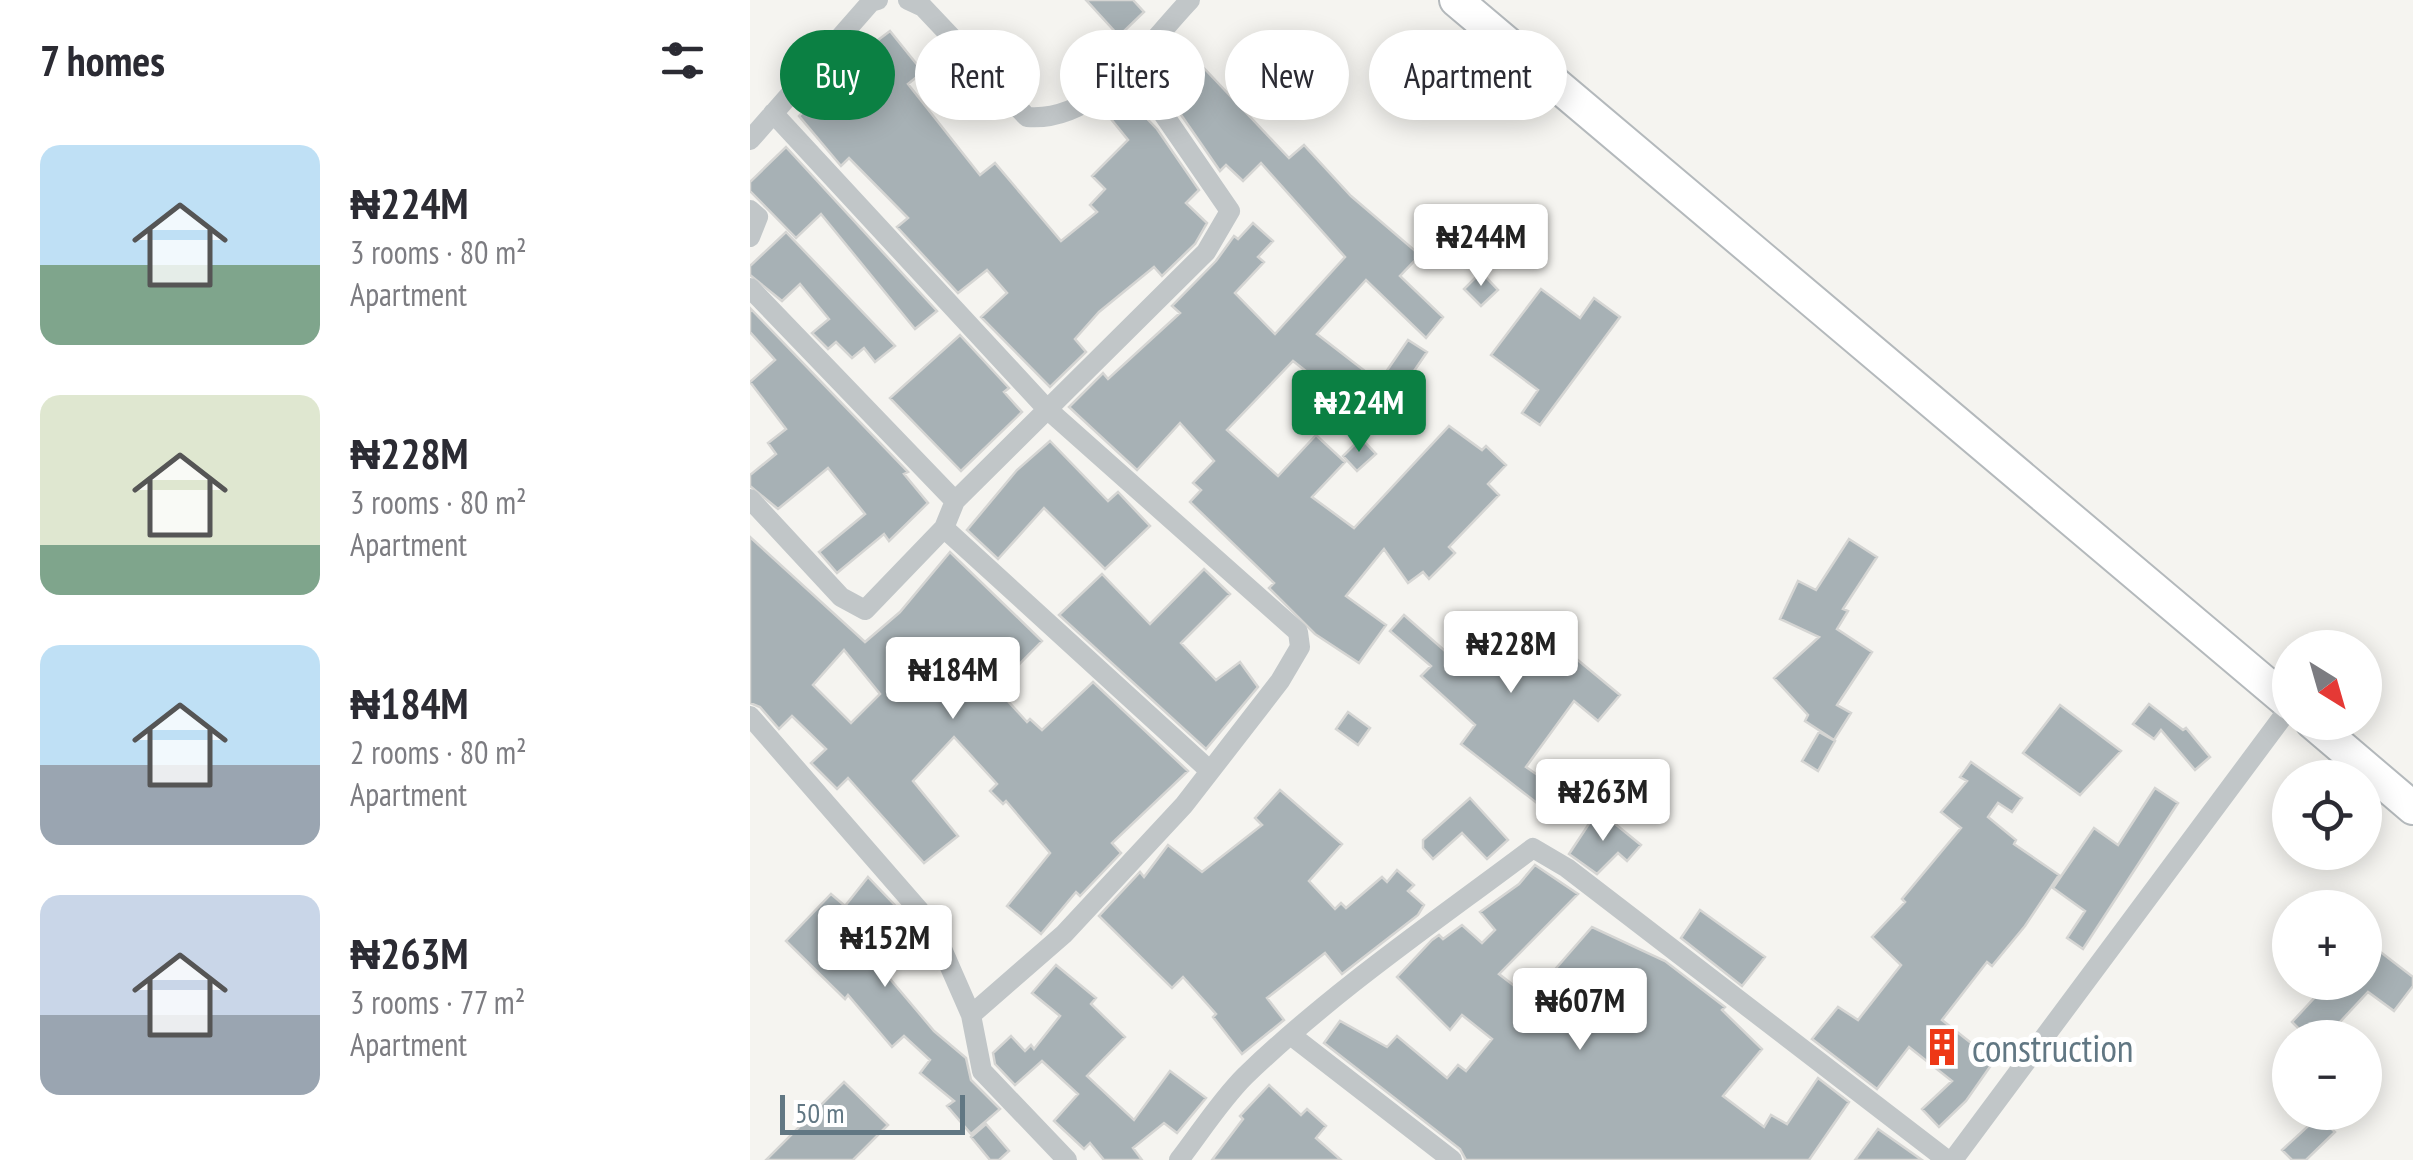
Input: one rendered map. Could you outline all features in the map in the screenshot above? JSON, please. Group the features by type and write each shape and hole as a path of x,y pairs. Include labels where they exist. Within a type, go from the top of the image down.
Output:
{"main road":[{"path":"1456,0 2272,691"},
{"path":"2333,740 2413,808"}],"street":[{"path":"750,140 871,2 878,0"},
{"path":"908,0 922,7 1027,117 1060,117"},
{"path":"1164,30 1190,0"},
{"path":"773,113 1046,408 1298,632 1300,647 1280,681 1184,805 1064,934 971,1015"},
{"path":"750,499 841,597 865,610 944,528 955,501 1206,252 1230,211 1167,120"},
{"path":"750,210 758,217 750,237"},
{"path":"750,288 955,501"},
{"path":"944,528 1209,770"},
{"path":"750,716 919,910 939,942 971,1015 982,1071 1067,1160"},
{"path":"1178,1160 1242,1079 1420,931 1533,848 1568,868 1950,1160 2272,730"},
{"path":"1292,1036 1452,1160"}],"building":[{"path":"1086,0 1133,0 1144,12 1125,30 1114,30"},
{"path":"895,37 915,62 915,78 908,84 915,93 915,120 936,120 980,175 995,163 1061,241 1097,212 1090,205 1105,189 1092,176 1128,140 1112,120 1148,120 1157,129 1199,190 1186,203 1207,223 1195,244 1162,276 1154,267 1099,312 1075,339 1086,352 1050,387 981,317 1007,293 987,270 958,293 897,227 908,218 849,158 841,166 802,120 895,120"},
{"path":"1205,69 1225,90 1225,120 1253,120 1289,158 1304,145 1351,196 1420,255 1400,276 1443,317 1426,338 1366,280 1317,334 1379,382 1408,340 1427,352 1410,377 1414,382 1359,426 1345,408 1349,405 1293,361 1227,430 1278,476 1316,435 1345,462 1312,497 1354,528 1449,426 1482,450 1486,446 1506,465 1488,484 1499,495 1449,547 1455,553 1429,579 1423,572 1408,583 1384,549 1346,596 1386,625 1359,663 1315,634 1269,588 1274,583 1190,502 1201,490 1193,483 1214,461 1180,423 1137,470 1069,407 1103,373 1108,379 1180,313 1172,306 1216,261 1234,236 1238,239 1253,223 1273,241 1258,257 1264,262 1235,293 1275,334 1345,257 1261,163 1243,181 1226,165 1220,171 1185,120 1205,120"},
{"path":"786,147 937,311 915,329 821,214 796,238 750,191 750,182"},
{"path":"1512,218 1530,233 1504,264 1486,250"},
{"path":"786,232 895,346 875,362 864,348 852,358 836,342 828,349 812,333 829,319 800,284 782,301 750,275 750,266"},
{"path":"1481,272 1498,290 1481,306 1464,289"},
{"path":"1541,289 1580,318 1594,298 1620,317 1540,425 1522,413 1538,390 1491,355"},
{"path":"750,308 908,472 904,474 928,503 889,541 884,534 837,573 819,552 865,514 828,468 778,509 750,486 750,475 776,454 768,443 786,429 750,382 775,360 750,332"},
{"path":"960,335 1009,388 1004,392 1022,412 961,471 890,398"},
{"path":"1361,438 1376,454 1357,471 1343,456"},
{"path":"1050,441 1108,501 1118,492 1150,526 1105,569 1044,508 998,559 967,530 1017,470"},
{"path":"750,537 865,642 900,612 950,552 1042,641 996,688 1027,722 1030,719 1042,730 1093,682 1188,771 1112,843 1121,853 1080,896 1076,892 1041,934 1007,906 1050,853 1006,801 1003,804 990,791 997,784 954,737 913,781 958,836 924,863 848,778 837,789 811,763 826,749 792,716 779,729 760,707 750,703","holes":["844,650 880,694 851,723 813,685"]},
{"path":"1849,539 1877,557 1843,609 1848,611 1837,629 1872,652 1837,705 1851,713 1834,740 1805,721 1808,715 1774,678 1819,637 1780,619 1798,581 1816,590"},
{"path":"1204,569 1230,594 1181,643 1216,680 1240,662 1258,687 1206,749 1059,615 1102,574 1150,624"},
{"path":"1404,615 1445,651 1459,635 1487,661 1527,618 1620,695 1598,721 1574,701 1526,767 1555,787 1542,807 1461,744 1475,725 1421,676 1431,666 1390,631"},
{"path":"2149,704 2183,730 2186,728 2210,757 2195,770 2161,730 2154,739 2133,724"},
{"path":"2060,705 2121,751 2080,795 2023,753"},
{"path":"1348,712 1370,728 1358,745 1336,729"},
{"path":"1819,732 1835,741 1818,771 1802,761"},
{"path":"1971,762 2022,798 2012,812 1998,803 1988,817 2016,840 2014,844 2059,875 2025,926 1992,966 1987,962 1942,1020 1994,1061 1966,1101 1939,1127 1922,1109 1952,1081 1909,1047 1877,1089 1812,1039 1838,1007 1858,1020 1901,965 1872,937 1905,902 1902,899 1961,828 1941,812 1967,781 1960,777"},
{"path":"2155,788 2178,803 2083,949 2067,938 2085,911 2053,888 2094,828 2118,845"},
{"path":"1280,790 1342,844 1309,881 1335,909 1341,903 1346,908 1382,877 1387,882 1397,870 1414,885 1408,891 1424,905 1418,915 1342,974 1325,953 1267,998 1284,1020 1242,1054 1213,1017 1216,1014 1183,977 1172,988 1099,916 1140,872 1144,877 1168,845 1202,872 1262,825 1255,818"},
{"path":"1470,798 1508,840 1487,859 1462,833 1433,859 1423,848 1423,840"},
{"path":"1598,810 1641,845 1627,861 1618,853 1597,874 1569,854"},
{"path":"1535,865 1578,894 1499,974 1530,998 1592,927 1665,961 1725,1007 1722,1010 1762,1049 1723,1096 1764,1127 1771,1115 1787,1124 1818,1078 1849,1102 1809,1160 1466,1160 1460,1149 1324,1043 1340,1021 1387,1047 1397,1036 1447,1078 1458,1065 1466,1071 1492,1039 1462,1015 1450,1030 1397,977 1432,940 1439,935 1443,939 1462,925 1482,943 1495,930 1480,912 1519,884"},
{"path":"868,877 909,920 869,954 934,1031 966,1058 971,1080 1000,1109 971,1134 947,1106 954,1101 920,1073 930,1060 904,1036 892,1047 848,995 845,999 786,941 831,894 845,906"},
{"path":"1700,910 1765,957 1742,986 1681,938"},
{"path":"2382,953 2413,977 2413,986 2394,1011 2379,1000 2382,1000"},
{"path":"1056,965 1096,998 1091,1004 1125,1037 1087,1076 1134,1120 1170,1071 1206,1098 1177,1133 1164,1123 1133,1148 1142,1160 1104,1160 1090,1143 1084,1149 1054,1121 1078,1094 1042,1061 1015,1085 995,1064 993,1053 1011,1036 1025,1051 1031,1045 1034,1049 1060,1016 1032,993"},
{"path":"2312,1000 2361,1000 2342,1020 2294,1020"},
{"path":"844,1082 888,1125 853,1160 766,1160"},
{"path":"1269,1085 1301,1115 1307,1109 1326,1126 1316,1138 1341,1160 1212,1160 1243,1119 1240,1116"},
{"path":"986,1124 1009,1151 999,1160 990,1160 971,1137"},
{"path":"1878,1129 1922,1160 1855,1160"},
{"path":"2304,1130 2335,1132 2306,1160 2292,1160 2282,1150"}],"place":[{"name":"construction","path":"1942,1047"}]}
